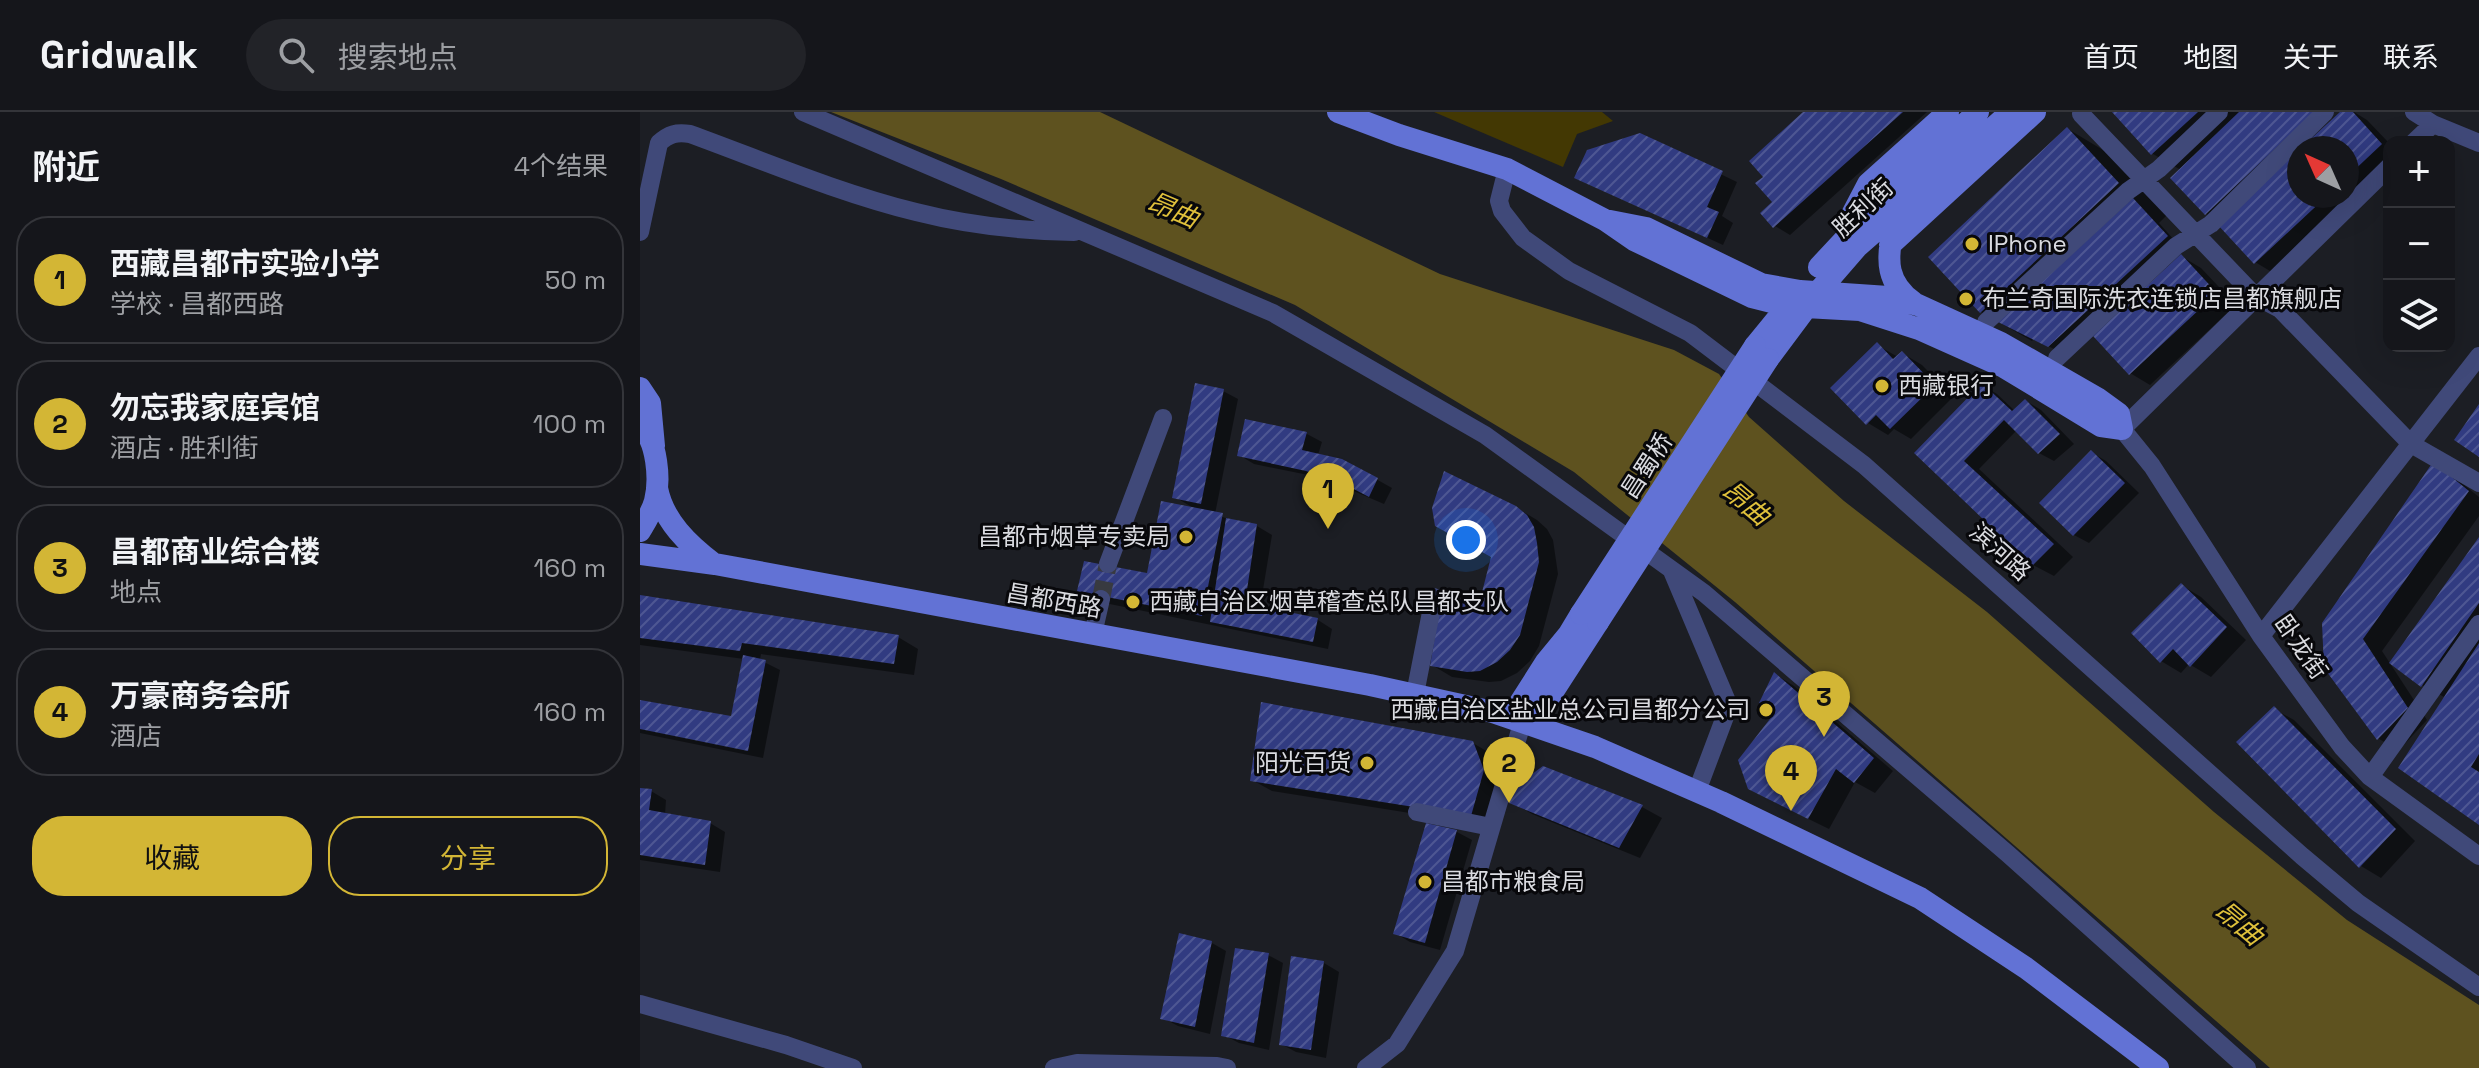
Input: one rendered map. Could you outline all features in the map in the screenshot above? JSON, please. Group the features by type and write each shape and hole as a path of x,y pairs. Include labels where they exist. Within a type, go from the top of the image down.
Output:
{"main road":[{"path":"1338,112 1507,169 1605,220 1634,240 1768,303 1802,299 1893,318 2004,367 2101,426 2122,429"},
{"path":"1834,249 1868,184 1948,112"},
{"name":"胜利街","path":"1762,352 1802,299 1834,249 1889,192 1978,112"},
{"name":"胜利街","path":"1802,299 1909,200 2011,112"},
{"path":"1890,245 2035,112"},
{"path":"1909,200 1900,213 1890,245 1889,268 1898,289 1918,305"},
{"name":"卧龙街","path":"1802,299 1888,297 1918,305 2001,343 2097,398 2119,414 2122,429"},
{"name":"昌蜀桥","path":"1522,720 1546,662 1569,634 1590,618 1762,352"},
{"path":"640,388 650,403 660,502 692,546 715,564"},
{"path":"640,426 650,438 655,460"},
{"path":"640,531 653,507 657,487"},
{"name":"昌都西路","path":"640,554 715,564 1415,694 1522,720 1640,765 1920,898 2026,968 2158,1068"}],"street":[{"path":"803,112 1273,313 1485,435 1704,593 2008,854 2247,1068"},
{"path":"1911,284 1901,274 1897,264 1908,239 2050,112"},
{"path":"1986,322 2219,112"},
{"path":"2057,358 2176,246 2211,224 2325,112"},
{"path":"2414,112 2433,124 2479,143"},
{"path":"2081,114 2255,296 2280,309 2411,444 2479,483"},
{"path":"2420,136 2433,124"},
{"path":"640,232 659,143 672,134 680,133 919,213 990,226 1081,232"},
{"name":"滨河路","path":"1507,169 1499,201 1502,211 1523,238 1569,271 1690,333 1864,465 2302,856 2358,903 2479,987"},
{"path":"2122,429 2383,173"},
{"path":"2261,636 2479,356"},
{"path":"1108,564 1163,418"},
{"name":"卧龙街","path":"2122,429 2178,503 2261,636 2334,737 2370,777 2479,856"},
{"path":"1671,569 1729,706 1697,791"},
{"path":"1415,694 1434,597"},
{"path":"1093,634 1101,599"},
{"path":"2370,777 2477,632"},
{"path":"1366,1068 1397,1044 1455,951 1522,720"},
{"path":"1417,812 1491,827"},
{"path":"640,1004 786,1045 853,1068"},
{"path":"1054,1068 1077,1063 1227,1068"}],"shaded area":[{"path":"1434,112 1602,112 1613,121 1577,134 1563,167"}],"water":[{"name":"昂曲","path":"831,112 1100,112 1440,274 1674,350 1719,374 1749,417 1844,501 1987,612 2214,812 2347,920 2479,1005 2479,1068 2270,1068 1735,602 1574,472 1295,305 1001,179"}],"building":[{"path":"1803,112 1903,112 1773,228 1760,213 1772,202 1755,183 1763,177 1749,161"},
{"path":"2112,112 2198,112 2151,155"},
{"path":"2239,112 2314,112 2205,215 2170,178"},
{"path":"2340,112 2353,112 2382,144 2359,166 2359,136 2314,136"},
{"path":"2067,127 2119,183 1980,313 1928,257"},
{"path":"1640,133 1723,171 1707,207 1719,212 1707,238 1574,178 1587,150"},
{"path":"2287,161 2287,208 2314,208 2254,264 2218,225"},
{"path":"2133,198 2168,236 2048,347 1998,322"},
{"path":"2181,254 2217,293 2129,375 2093,336"},
{"name":"西藏银行","path":"1877,342 1893,359 1902,351 1935,385 1890,429 1876,415 1866,425 1830,388"},
{"path":"1195,383 1224,389 1201,504 1172,498"},
{"path":"1982,383 2012,411 2025,399 2060,434 2038,454 2004,420 1964,461 2054,544 2032,566 1914,453"},
{"path":"2479,404 2479,457 2454,440"},
{"path":"1245,419 1307,432 1302,450 1342,459 1378,478 1369,497 1306,471 1237,456"},
{"path":"2091,450 2125,483 2073,536 2039,503"},
{"path":"2433,462 2469,491 2363,639 2408,708 2377,740 2324,668 2322,623"},
{"path":"1444,471 1516,506 1527,515 1534,527 1537,543 1539,562 1520,635 1497,662 1480,671 1430,666 1441,600 1479,604 1491,557 1435,526 1432,508"},
{"name":"昌都市烟草专卖局","path":"1161,501 1223,513 1202,616 1077,591 1084,561 1147,573"},
{"path":"1226,518 1257,524 1245,603 1318,618 1313,642 1210,622"},
{"path":"2479,537 2479,603 2421,687 2389,663"},
{"path":"2181,583 2227,627 2190,667 2173,649 2160,663 2131,633"},
{"path":"640,595 899,635 894,664 742,643 740,651 640,638"},
{"path":"2479,643 2479,754 2471,767 2479,772 2479,825 2398,768"},
{"path":"743,655 766,660 748,751 640,729 640,700 731,716"},
{"path":"1774,672 1874,758 1854,783 1836,769 1808,819 1748,789 1738,760 1773,715 1759,703"},
{"name":"阳光百货","path":"1261,702 1473,741 1484,770 1471,816 1250,781"},
{"path":"2274,706 2396,829 2359,868 2236,742"},
{"path":"1543,766 1643,805 1619,848 1509,803 1521,776 1528,777"},
{"path":"640,788 652,789 649,810 711,821 705,865 640,855"},
{"name":"昌都市粮食局","path":"1426,823 1457,830 1425,943 1393,934"},
{"path":"1179,933 1212,941 1195,1027 1160,1019"},
{"path":"1235,948 1269,953 1254,1043 1221,1036"},
{"path":"1291,956 1324,961 1311,1050 1279,1045"}],"tunnel":[{"path":"1101,599 1108,564"}],"place":[{"name":"IPhone","path":"1972,244"},
{"name":"布兰奇国际洗衣连锁店昌都旗舰店","path":"1966,299"},
{"name":"西藏银行","path":"1882,386"},
{"name":"西藏昌都市实验小学","path":"1328,529"},
{"name":"昌都市烟草专卖局","path":"1186,537"},
{"name":"西藏自治区烟草稽查总队昌都支队","path":"1133,602"},
{"name":"西藏自治区盐业总公司昌都分公司","path":"1766,710"},
{"name":"昌都商业综合楼","path":"1824,737"},
{"name":"阳光百货","path":"1367,763"},
{"name":"勿忘我家庭宾馆","path":"1509,803"},
{"name":"万豪商务会所","path":"1791,811"},
{"name":"昌都市粮食局","path":"1425,882"}]}
